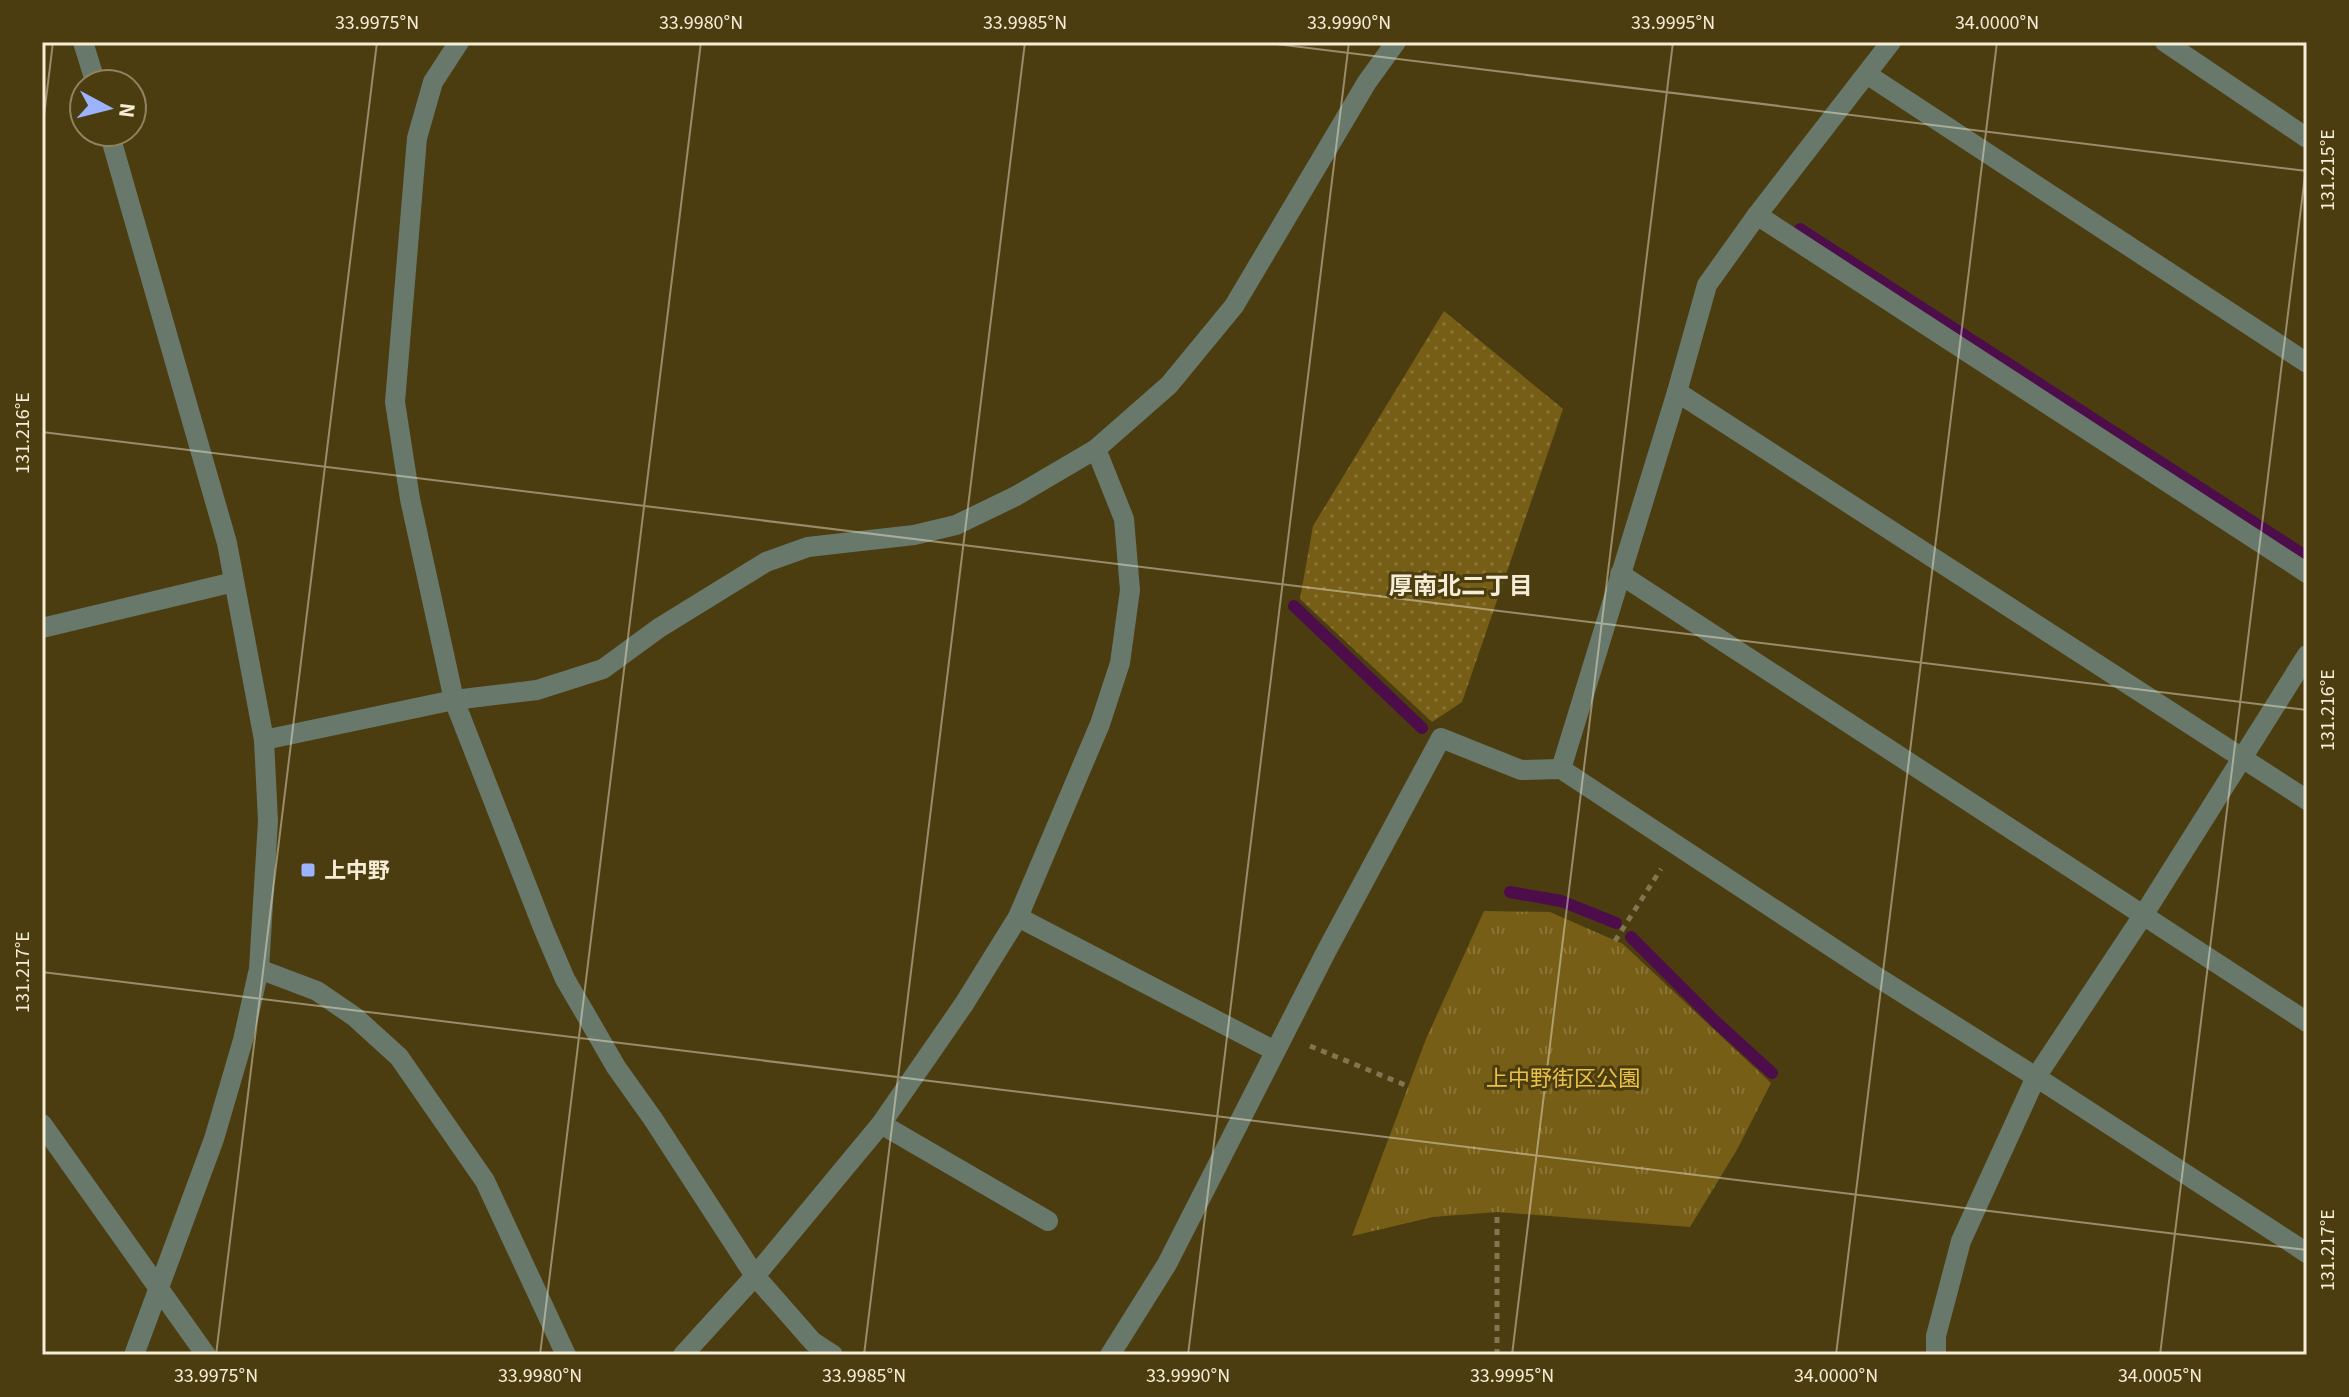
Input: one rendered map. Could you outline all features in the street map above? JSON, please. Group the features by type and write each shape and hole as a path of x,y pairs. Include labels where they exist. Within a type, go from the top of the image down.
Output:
{"street":[{"path":"83,42 91,68"},
{"path":"459,42 433,82 417,138 395,402 410,499 454,700 565,979 616,1067 755,1276 813,1342 833,1355"},
{"path":"264,740 454,700 537,690 603,669 659,628 766,562 808,547 914,535 956,525 1016,496 1096,449 1169,385 1234,306 1367,82 1396,42"},
{"path":"1561,769 1707,285 1891,42"},
{"path":"2165,42 2307,138"},
{"path":"1868,75 2307,363"},
{"path":"114,148 227,543 264,740 268,821 259,969 243,1040 214,1139 134,1355"},
{"path":"1757,215 2307,573"},
{"path":"1677,392 2307,800"},
{"path":"683,1355 755,1276 881,1124 964,1004 1018,917 1100,724 1120,663 1130,590 1124,519 1096,449"},
{"path":"1620,574 2307,1022"},
{"path":"42,628 234,582"},
{"path":"1936,1355 1936,1336 1961,1241 2036,1077 2144,914 2307,655"},
{"path":"1110,1355 1167,1264 1327,950 1441,738 1521,770 1561,769 1874,975 2307,1253"},
{"path":"1018,917 1279,1043"},
{"path":"259,969 317,991 355,1017 399,1057 485,1181 566,1355"},
{"path":"42,1124 206,1355"},
{"path":"881,1124 1048,1221"}],"path":[{"path":"1615,941 1676,845"},
{"path":"1279,1043 1410,1087"},
{"path":"1497,1212 1497,1355"}],"green space":[{"path":"1444,311 1563,409 1462,702 1432,722 1300,599 1313,526"},
{"name":"上中野街区公園","path":"1484,911 1550,912 1623,944 1771,1083 1738,1148 1690,1227 1497,1212 1433,1217 1352,1236 1426,1039"}],"waterway":[{"path":"1800,229 2307,557"},
{"path":"1294,606 1422,728"},
{"path":"1510,892 1561,901 1616,923"},
{"path":"1631,937 1772,1073"}],"place":[{"name":"上中野","path":"308,870"}],"district":[{"name":"厚南北二丁目","path":"1461,586"}]}
